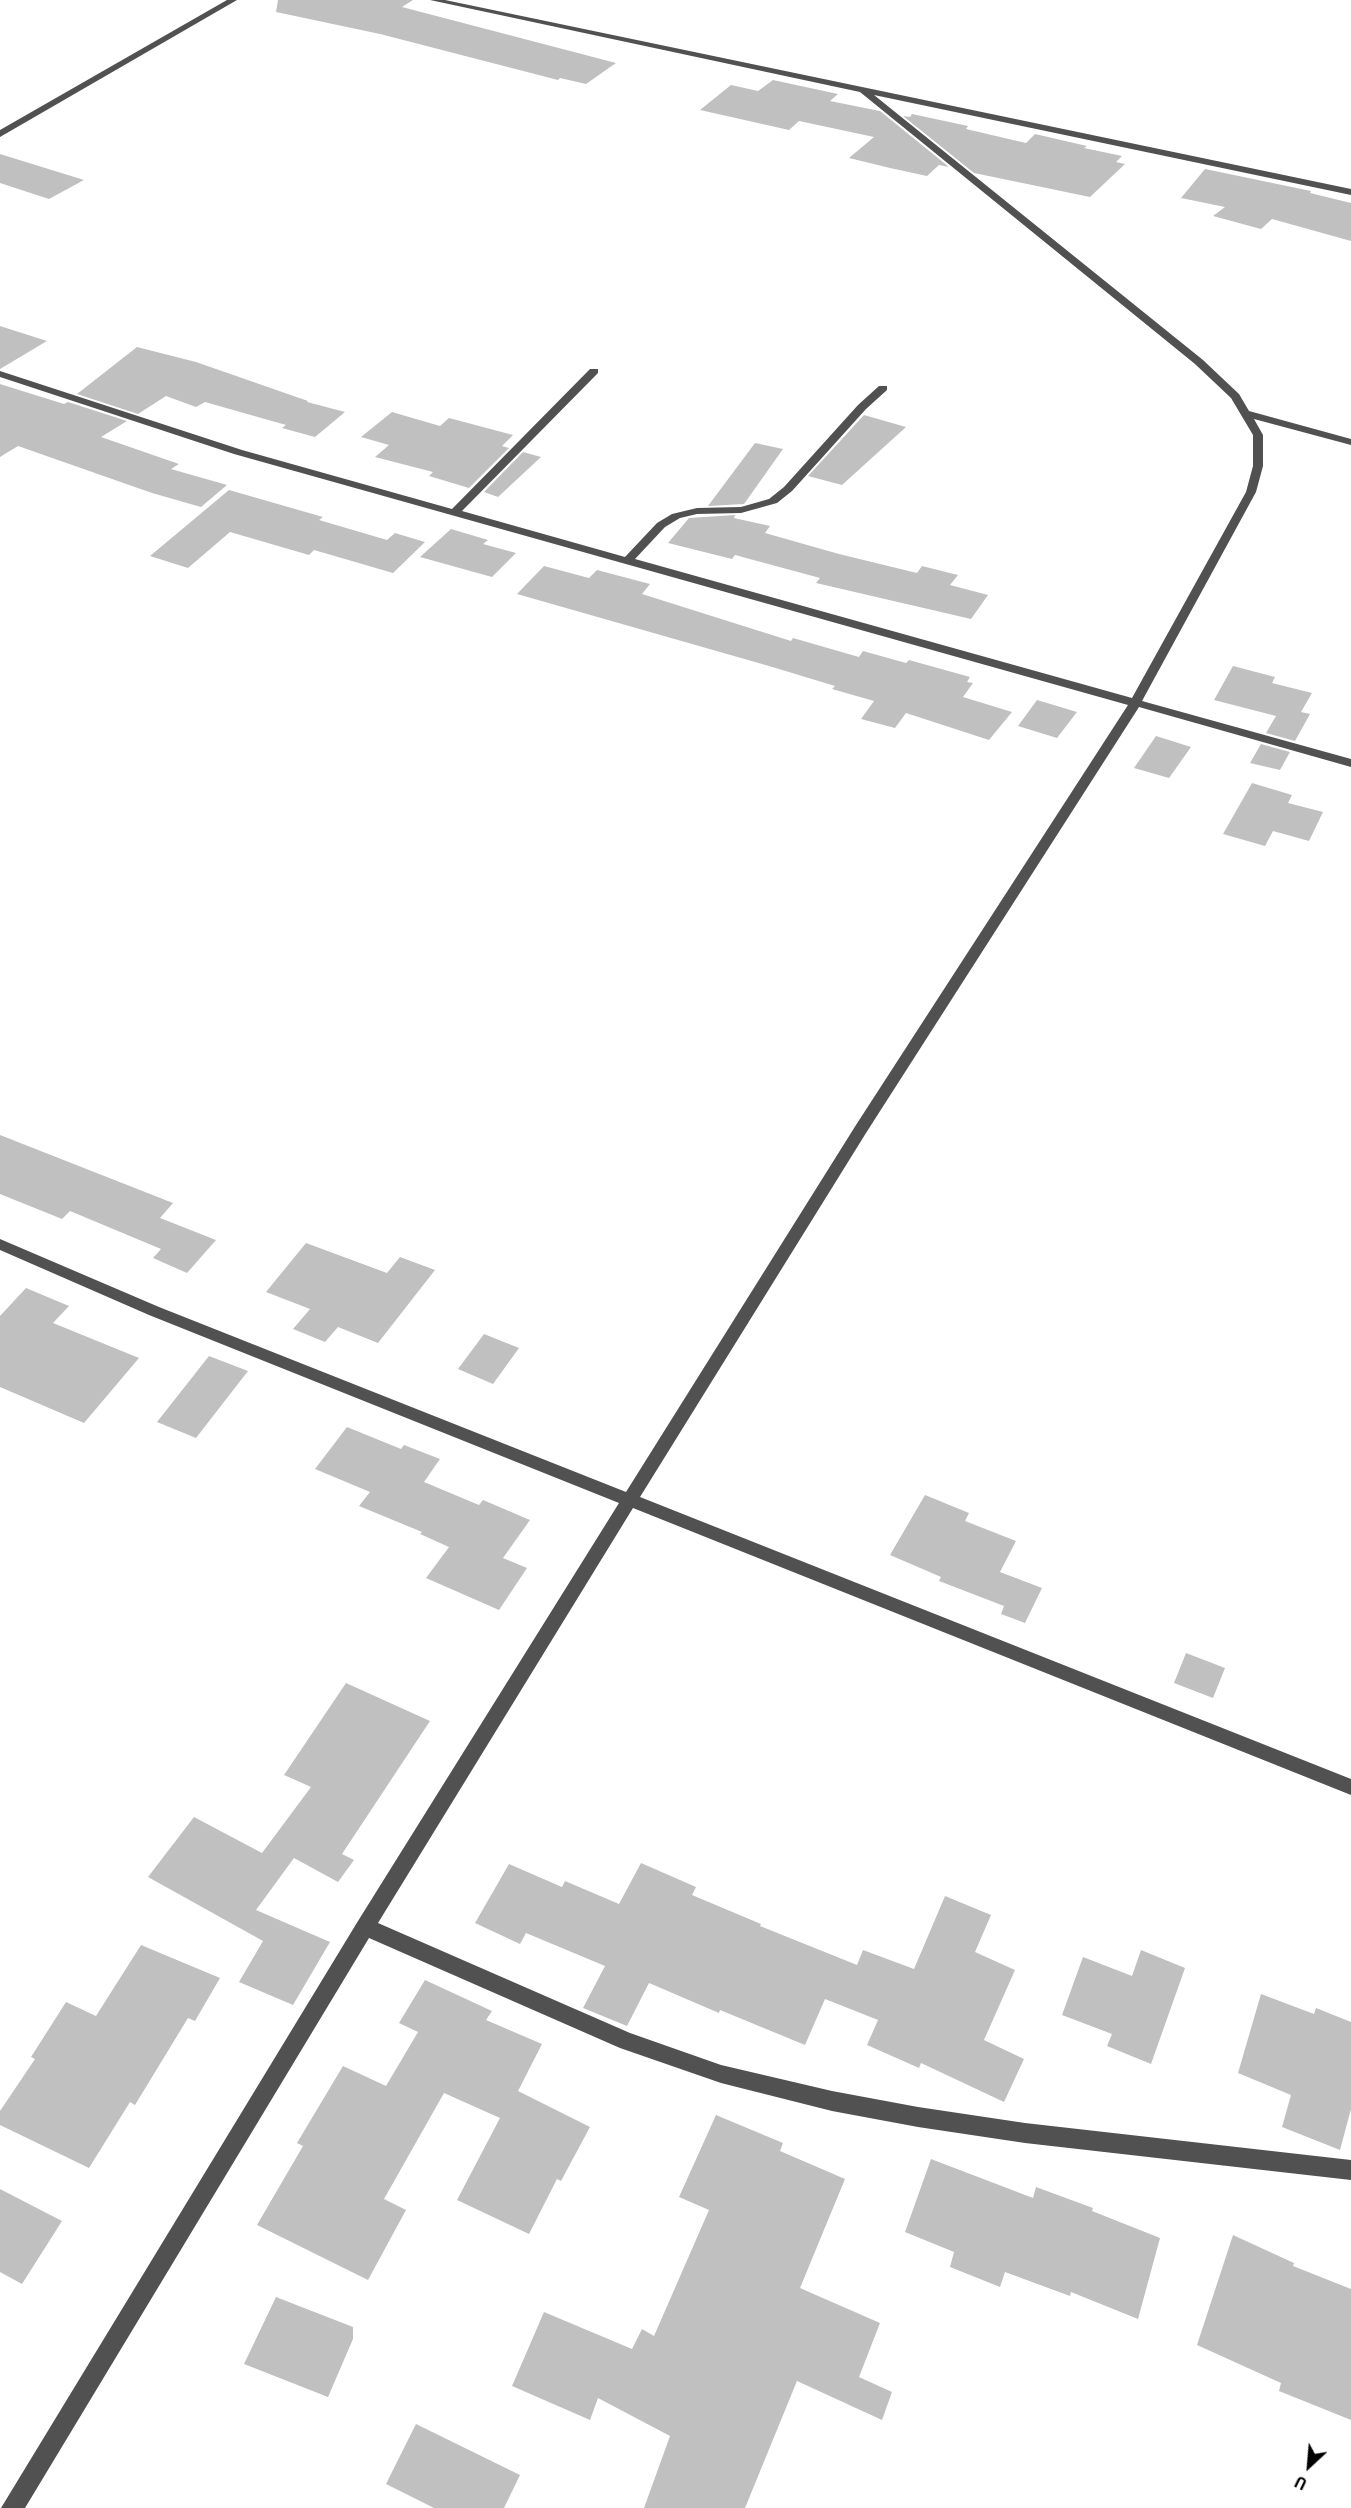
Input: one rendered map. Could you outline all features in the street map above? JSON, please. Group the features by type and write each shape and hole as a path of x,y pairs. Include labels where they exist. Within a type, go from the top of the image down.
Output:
{"street":[{"path":"0,134 233,0"},
{"path":"434,0 1351,192"},
{"path":"12,2508 365,1928 630,1499 861,1129 1136,702 1251,492 1258,465 1258,435 1248,414 1235,396 1199,362 862,89"},
{"path":"455,512 594,371"},
{"path":"0,374 238,452 1351,763"},
{"path":"628,560 661,525 676,516 697,511 741,510 772,501 788,489 862,407 883,388"},
{"path":"1248,414 1351,442"},
{"path":"0,1244 154,1311 1351,1787"},
{"path":"365,1928 627,2041 721,2074 832,2101 918,2118 1026,2133 1351,2170"}],"building":[{"path":"278,0 413,0 402,7 616,63 586,84 560,78 558,80 380,34 276,12"},
{"path":"773,80 838,94 830,101 880,111 949,167 939,165 927,176 890,168 849,158 874,137 799,121 789,130 700,110 731,85 758,91"},
{"path":"912,114 968,126 966,129 1026,143 1035,134 1087,146 1084,148 1122,156 1116,162 1125,164 1090,197 974,173 903,116 910,117"},
{"path":"0,154 84,180 49,199 0,183"},
{"path":"1205,169 1311,191 1310,193 1351,203 1351,241 1272,219 1261,229 1213,216 1225,207 1181,198"},
{"path":"0,326 47,341 0,369"},
{"path":"137,347 196,362 307,402 345,412 315,437 282,428 286,425 205,402 196,407 166,396 138,414 77,394"},
{"path":"0,384 127,421 101,437 179,464 171,469 227,485 201,507 152,493 18,446 0,457"},
{"path":"392,412 440,426 449,418 513,435 502,446 509,448 469,488 429,476 433,472 375,457 389,445 361,437"},
{"path":"864,415 906,427 842,485 808,476"},
{"path":"755,443 783,449 744,504 708,506"},
{"path":"523,452 541,457 498,497 484,492"},
{"path":"229,490 323,517 319,520 387,540 395,533 425,542 393,573 314,550 309,555 230,532 188,568 150,556"},
{"path":"735,515 734,518 770,526 765,533 839,554 917,573 922,566 958,575 950,585 988,595 971,619 816,583 820,578 735,555 732,559 668,543 689,518"},
{"path":"451,529 488,540 483,544 516,553 492,577 420,557"},
{"path":"544,566 589,578 597,570 650,584 642,594 791,641 793,638 859,657 863,651 906,663 909,660 970,677 967,682 973,683 963,697 1012,712 989,740 906,713 895,728 861,719 874,701 832,689 835,686 769,666 517,594"},
{"path":"1233,666 1275,677 1272,683 1312,693 1301,712 1310,714 1295,741 1266,733 1276,716 1214,700"},
{"path":"1037,700 1077,712 1057,738 1018,726"},
{"path":"1156,736 1191,747 1169,778 1134,768"},
{"path":"1261,744 1290,752 1280,770 1250,763"},
{"path":"1252,783 1292,795 1288,803 1323,812 1309,841 1273,831 1265,846 1223,834"},
{"path":"0,1135 173,1203 160,1218 216,1240 187,1273 153,1258 161,1249 70,1211 62,1219 0,1194"},
{"path":"306,1243 387,1273 400,1257 435,1270 378,1343 338,1327 325,1342 293,1329 310,1309 266,1292"},
{"path":"26,1288 69,1306 53,1323 139,1358 84,1423 0,1387 0,1316"},
{"path":"484,1334 519,1348 493,1384 458,1369"},
{"path":"209,1356 248,1371 196,1438 157,1422"},
{"path":"347,1427 401,1449 404,1445 440,1459 424,1482 479,1505 483,1500 530,1520 503,1558 527,1568 499,1610 426,1578 449,1547 420,1534 422,1532 359,1506 370,1492 315,1469"},
{"path":"925,1495 969,1513 965,1521 1016,1541 1000,1572 1042,1588 1025,1623 1001,1614 1004,1606 939,1581 941,1577 890,1555"},
{"path":"1186,1653 1225,1668 1213,1698 1174,1683"},
{"path":"346,1683 430,1721 342,1854 354,1860 338,1882 294,1858 256,1910 330,1942 293,2005 239,1982 263,1941 148,1877 194,1817 262,1853 311,1787 284,1775"},
{"path":"641,1863 696,1887 692,1895 761,1924 760,1926 857,1965 863,1950 914,1969 945,1896 991,1915 975,1952 1015,1970 984,2040 1024,2059 1004,2102 921,2063 919,2068 867,2045 878,2020 825,1999 805,2045 720,2010 719,2013 649,1983 627,2026 583,2008 605,1966 526,1933 520,1944 475,1923 509,1864 562,1887 565,1881 619,1904"},
{"path":"141,1945 220,1978 195,2021 188,2018 135,2105 130,2102 89,2168 0,2125 0,2111 35,2059 31,2057 66,2002 96,2016"},
{"path":"1141,1950 1185,1968 1151,2064 1107,2046 1112,2034 1062,2015 1083,1957 1132,1976"},
{"path":"425,1980 492,2011 486,2020 542,2044 518,2091 590,2127 561,2181 557,2179 529,2234 457,2200 500,2118 444,2093 384,2199 406,2210 368,2280 257,2225 303,2146 297,2143 343,2066 386,2086 418,2032 399,2023"},
{"path":"1261,1994 1314,2014 1316,2008 1351,2022 1351,2109 1340,2150 1282,2127 1291,2095 1238,2073"},
{"path":"716,2115 783,2143 780,2151 845,2179 800,2288 880,2323 859,2377 892,2392 882,2420 797,2381 745,2508 644,2508 670,2436 598,2398 590,2420 512,2386 544,2312 632,2349 642,2329 654,2336 709,2210 679,2197"},
{"path":"931,2159 1033,2198 1036,2187 1093,2208 1092,2211 1160,2238 1138,2319 1071,2292 1070,2296 1005,2272 1000,2287 950,2267 954,2252 905,2232"},
{"path":"0,2189 62,2221 22,2284 0,2272"},
{"path":"1233,2235 1294,2263 1293,2266 1351,2289 1351,2420 1279,2391 1281,2383 1197,2345"},
{"path":"276,2297 353,2327 353,2339 328,2397 244,2364"},
{"path":"416,2424 520,2475 504,2508 434,2508 386,2484"}]}
